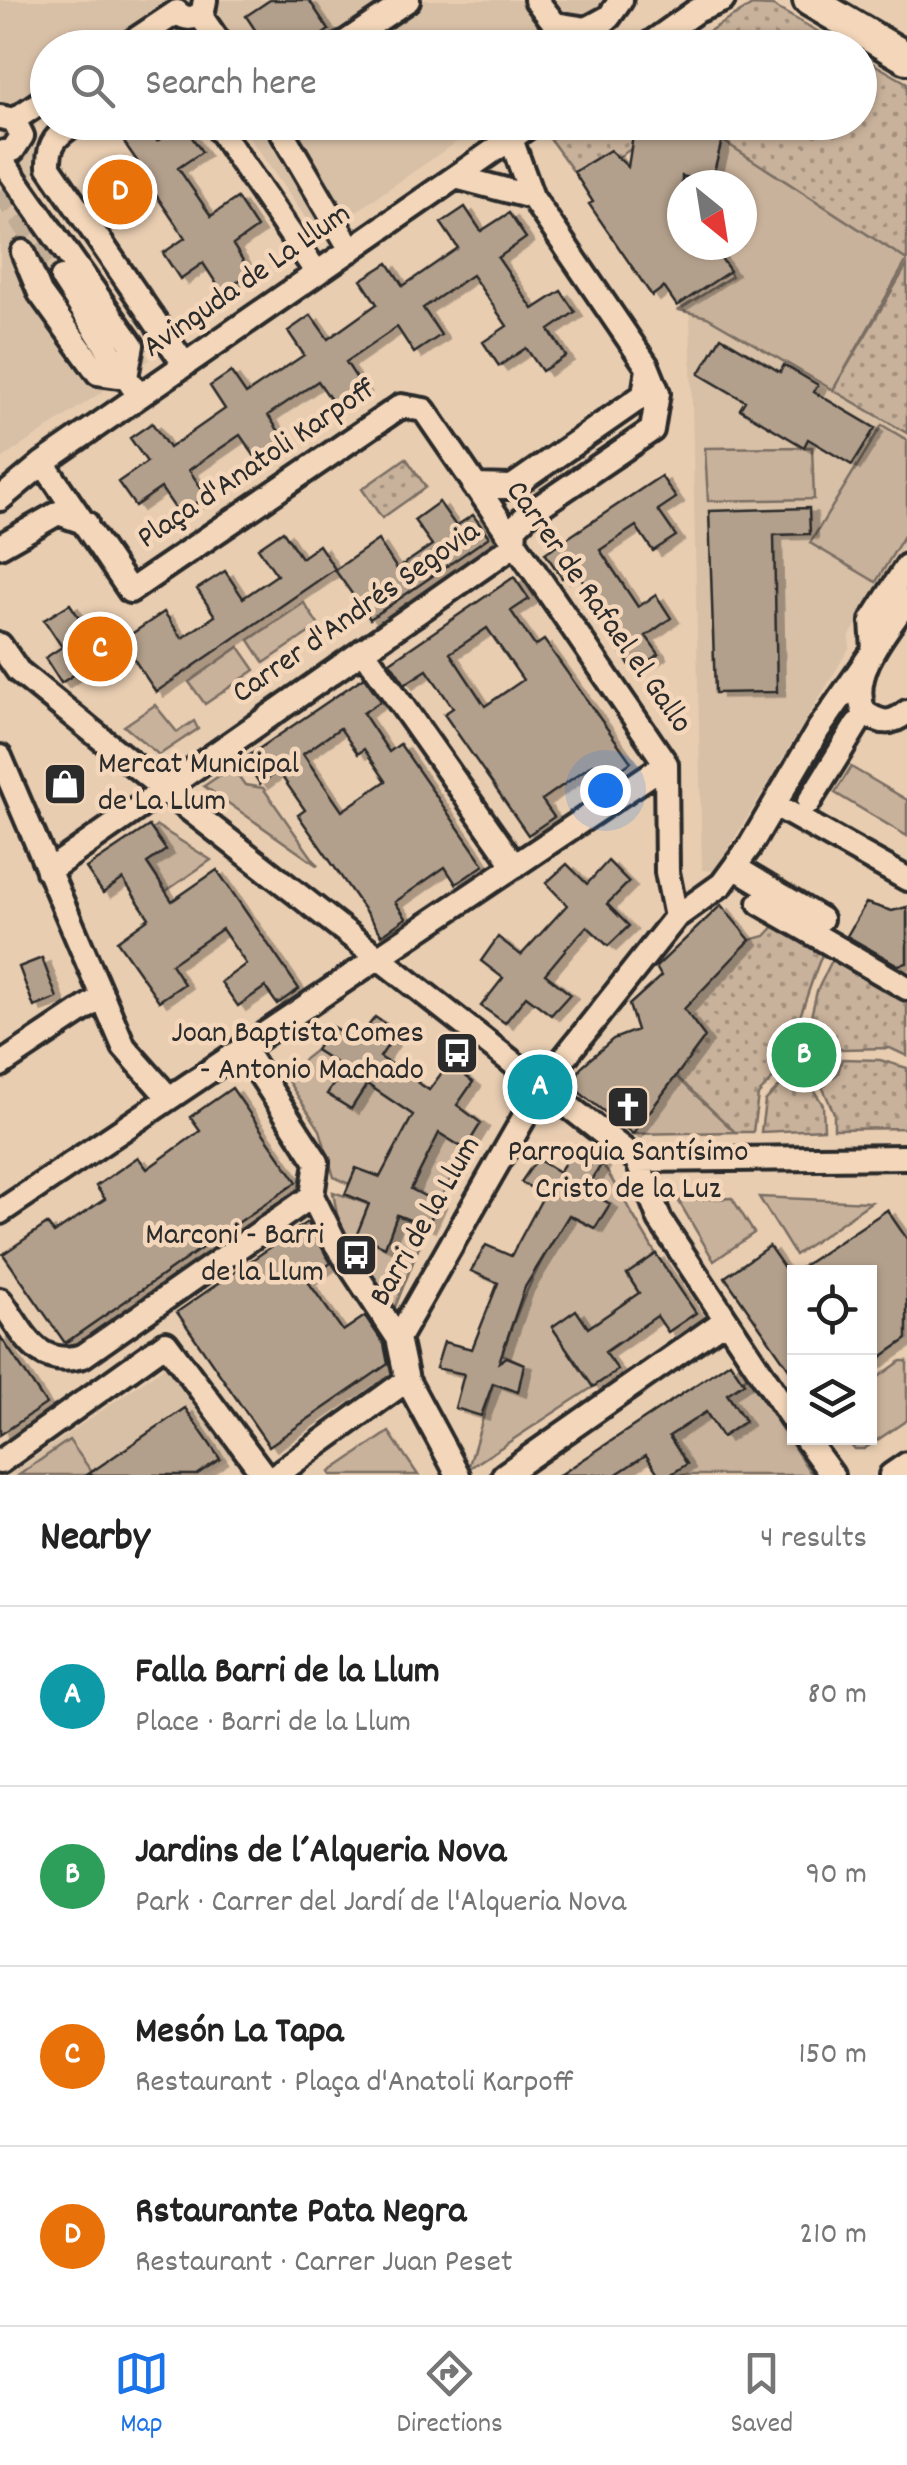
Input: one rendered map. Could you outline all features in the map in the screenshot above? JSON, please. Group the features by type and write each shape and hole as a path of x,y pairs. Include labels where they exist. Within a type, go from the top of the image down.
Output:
{"main road":[{"path":"810,0 860,30"},
{"path":"877,40 907,58"}],"street":[{"path":"364,30 408,0"},
{"path":"536,0 556,24 586,29 615,8"},
{"path":"668,30 699,6 722,0"},
{"path":"151,30 189,7 208,30"},
{"path":"591,30 615,8"},
{"path":"30,107 7,118 21,130 20,142 0,155 132,345 132,387"},
{"path":"54,140 48,149 49,166 185,365"},
{"path":"226,140 317,273"},
{"path":"287,140 351,250"},
{"name":"Avinguda de La Llum","path":"0,499 132,387 185,365 510,140"},
{"path":"511,140 532,197 647,366"},
{"path":"456,177 532,197"},
{"path":"24,252 40,293 98,374 132,387"},
{"path":"62,278 132,387"},
{"name":"Carrer d'Andrés Segovia","path":"48,872 363,650 510,539 527,515 652,430 658,387 647,366"},
{"name":"Carrer d'Andrés Segovia","path":"474,486 512,487 644,395 650,380 647,366"},
{"name":"Plaça d'Anatoli Karpoff","path":"86,523 130,591 401,406 412,404 424,410"},
{"name":"Carrer de Rafael el Gallo","path":"424,410 666,764 667,872 676,917"},
{"path":"43,463 86,523"},
{"path":"0,546 41,519 58,514 86,523"},
{"path":"867,723 860,693 874,650 872,621 907,566"},
{"name":"Barri de la Llum","path":"398,1338 542,1086 676,917 722,884 736,868 806,753 907,601"},
{"path":"0,645 9,672 637,1160 660,1220 787,1412"},
{"path":"363,650 515,866"},
{"path":"806,753 834,730 896,721 907,712"},
{"path":"809,802 867,723"},
{"path":"0,757 124,1047 169,1098"},
{"path":"0,1212 666,764"},
{"path":"775,805 907,879"},
{"path":"736,868 821,919"},
{"path":"760,903 907,988"},
{"path":"0,1065 102,996"},
{"path":"243,1048 317,1162 312,1196 336,1244 398,1338 407,1380 458,1475"},
{"path":"637,1160 907,1157"},
{"path":"0,1300 40,1354 62,1362 83,1356 312,1196"},
{"path":"504,1475 724,1321"},
{"path":"0,1462 166,1343 264,1475"},
{"path":"276,1475 407,1380"},
{"path":"811,1445 832,1475"},
{"path":"892,1475 907,1464"}],"shaded area":[{"path":"0,0 637,0 607,30 30,30 30,140 35,140 33,190 150,360 0,460"},
{"path":"752,5 773,6 815,30 711,30"},
{"path":"877,66 907,83 907,260 722,140 877,140"},
{"path":"251,140 459,140 319,237"},
{"path":"551,140 632,140 631,149 617,158 609,151 574,172"},
{"path":"722,140 907,260 833,390 707,317 679,310 732,276 722,260 757,260 757,170 714,170"},
{"path":"907,265 907,433 833,390"},
{"path":"690,313 707,317 907,433 907,542 849,637 850,647 715,871 702,870"},
{"path":"882,425 907,440 907,531 876,582 810,543"},
{"path":"812,447 814,499 708,501 705,448"},
{"path":"406,458 426,487 382,518 362,489"},
{"path":"304,603 319,626 264,663 249,640"},
{"path":"239,647 255,670 205,704 189,682"},
{"path":"155,705 177,732 194,721 198,729 159,755 124,726"},
{"path":"232,767 245,785 263,788 318,866 204,786"},
{"path":"851,767 907,800 907,836 835,793"},
{"path":"157,826 211,860 166,891 147,863 166,850 152,830"},
{"path":"780,920 825,949 797,1024 771,1050 776,1075 758,1095 753,1132 735,1132 676,1076 705,1037 684,1009 750,940 765,936"},
{"path":"835,954 907,994 907,1056 890,1048 840,1049 824,1026 810,1021 817,991"},
{"path":"316,1050 344,1068 327,1094 351,1109 367,1084 413,1115 380,1177 356,1168 349,1184 334,1177 320,1130 284,1075"},
{"path":"842,1059 880,1060 907,1068 907,1128 834,1129 834,1113 822,1086 838,1073"},
{"path":"676,1076 735,1132 633,1134"},
{"path":"782,1084 813,1089 823,1105 824,1129 761,1132 765,1101"},
{"path":"439,1133 465,1149 438,1203 411,1189"},
{"path":"602,1163 656,1254 627,1274 639,1293 588,1328 576,1311 552,1327 593,1387 468,1469 493,1384 518,1391 524,1364 502,1354 539,1265 569,1215 594,1228 609,1204 586,1190"},
{"path":"333,1192 369,1204 357,1234 385,1246 397,1215 427,1227 395,1307 339,1225"},
{"path":"759,1197 871,1202 795,1255"},
{"path":"732,1198 754,1233 714,1261 678,1200"},
{"path":"174,1360 238,1452 206,1475 9,1475"},
{"path":"907,1361 907,1420 877,1440 877,1378"},
{"path":"747,1376 787,1437 787,1445 792,1445 812,1475 670,1475 687,1464 669,1436 706,1412 722,1437 745,1422 727,1394"},
{"path":"389,1432 418,1475 331,1475 330,1472"},
{"path":"69,1440 94,1475 19,1475"}],"building":[{"path":"270,0 309,0 329,30 255,30 246,16"},
{"path":"122,140 194,140 202,152 178,168 211,216 237,198 257,228 233,245 251,273 222,292 203,263 180,279 163,253 185,238 150,186 127,201 111,179 137,161"},
{"path":"632,140 722,140 714,170 667,170 667,260 722,260 730,271 677,306 664,287 652,296 589,204 593,202 574,172 610,150 628,167"},
{"path":"465,207 481,231 509,213 526,238 498,258 533,309 561,291 575,312 549,330 566,356 542,371 526,348 499,366 483,342 507,326 472,275 423,308 441,335 414,353 397,327 346,362 363,388 336,407 318,381 268,415 286,442 258,461 240,435 189,470 207,496 179,514 161,488 135,506 118,482 147,462 130,438 152,423 169,448 225,409 210,386 231,372 246,394 304,355 288,331 311,315 328,339 377,304 361,280 388,263 403,286 458,248 441,223"},
{"path":"721,337 780,372 784,365 818,385 814,392 875,428 852,465 808,439 804,447 740,409 745,401 699,374"},
{"path":"661,476 676,498 658,510 676,536 653,551 636,526 600,550 638,607 656,595 671,618 646,636 659,654 634,671 590,608 598,603 575,569 562,578 545,553"},
{"path":"439,502 456,526 473,515 489,537 370,619 335,570 378,540 397,569 432,545 414,520"},
{"path":"809,508 810,534 774,535 777,692 715,693 709,511"},
{"path":"283,531 301,558 319,545 335,569 156,692 123,643 61,683 45,658 62,647 44,620 70,604 87,630 109,616 124,639 164,612 182,638 215,616 197,589 225,571 243,598 277,575 258,548"},
{"path":"514,577 529,599 511,611 535,646 544,640 631,762 605,781 593,764 542,800 554,817 528,835 444,714 453,708 427,670 405,684 390,662","holes":["487,628 523,680 485,706 450,653"]},
{"path":"364,677 381,701 363,713 389,752 400,744 484,865 456,884 445,867 395,902 406,918 382,935 298,815 305,810 278,771 260,784 244,759","holes":["340,728 358,754 364,749 386,781 342,811 303,754"]},
{"path":"149,826 166,850 147,863 172,901 217,870 299,989 277,1004 265,987 238,1006 221,982 246,964 222,929 171,964 184,984 159,1001 117,941 149,918 123,879 103,893 86,868"},
{"path":"608,861 629,882 607,904 629,926 608,946 587,926 565,950 545,974 570,994 551,1015 526,996 505,1023 481,1006 503,978 481,961 498,937 521,955 567,905 546,883 567,864 587,884"},
{"path":"866,903 892,911 907,907 907,963 898,965 847,936"},
{"path":"721,905 750,940 684,1009 705,1037 633,1134 571,1086 582,1066 613,1039 637,1030 629,1005 661,976 656,967"},
{"path":"42,958 57,998 34,1007 19,967"},
{"path":"375,1017 397,1032 380,1057 429,1090 449,1063 473,1082 457,1105 481,1123 465,1149 439,1133 411,1189 438,1203 427,1227 397,1215 385,1247 357,1234 369,1204 345,1194 356,1168 380,1177 413,1115 367,1084 351,1109 327,1094 344,1068 316,1050 331,1026 357,1041"},
{"path":"232,1088 297,1182 65,1343 3,1254 47,1224 54,1233 105,1199 96,1186 138,1157 147,1169 200,1131 190,1117"},
{"path":"577,1144 602,1163 586,1190 610,1204 595,1228 569,1215 525,1287 499,1362 507,1357 524,1364 518,1392 493,1383 481,1416 455,1408 464,1374 436,1368 444,1342 472,1349 498,1283 471,1271 486,1245 511,1256 544,1195 521,1182 537,1159 559,1172"},
{"path":"887,1210 907,1239 907,1339 877,1360 877,1265 804,1265"},
{"path":"307,1222 331,1263 307,1280 343,1331 365,1316 384,1344 388,1364 269,1446 177,1312"},
{"path":"769,1246 787,1272 787,1366 725,1277"},
{"path":"656,1254 696,1313 668,1332 657,1316 605,1352 618,1370 593,1387 552,1327 576,1310 588,1328 639,1293 627,1274"},
{"path":"0,1336 46,1404 0,1435"},
{"path":"730,1362 744,1383 727,1394 745,1421 722,1437 706,1412 669,1436 687,1464 670,1475 659,1475 646,1455 615,1475 560,1475"},
{"path":"185,1408 220,1459 196,1475 87,1475"}],"tunnel":[{"path":"0,190 62,278"}],"place":[{"name":"Rstaurante Pata Negra","path":"120,192"},
{"name":"Mesón La Tapa","path":"100,649"},
{"name":"Mercat Municipal de La Llum","path":"65,784"},
{"name":"Joan Baptista Comes - Antonio Machado","path":"457,1053"},
{"name":"Jardins de l´Alqueria Nova","path":"804,1055"},
{"name":"Falla Barri de la Llum","path":"540,1087"},
{"name":"Parroquia Santísimo Cristo de la Luz","path":"628,1107"},
{"name":"Marconi - Barri de la Llum","path":"356,1255"}]}
